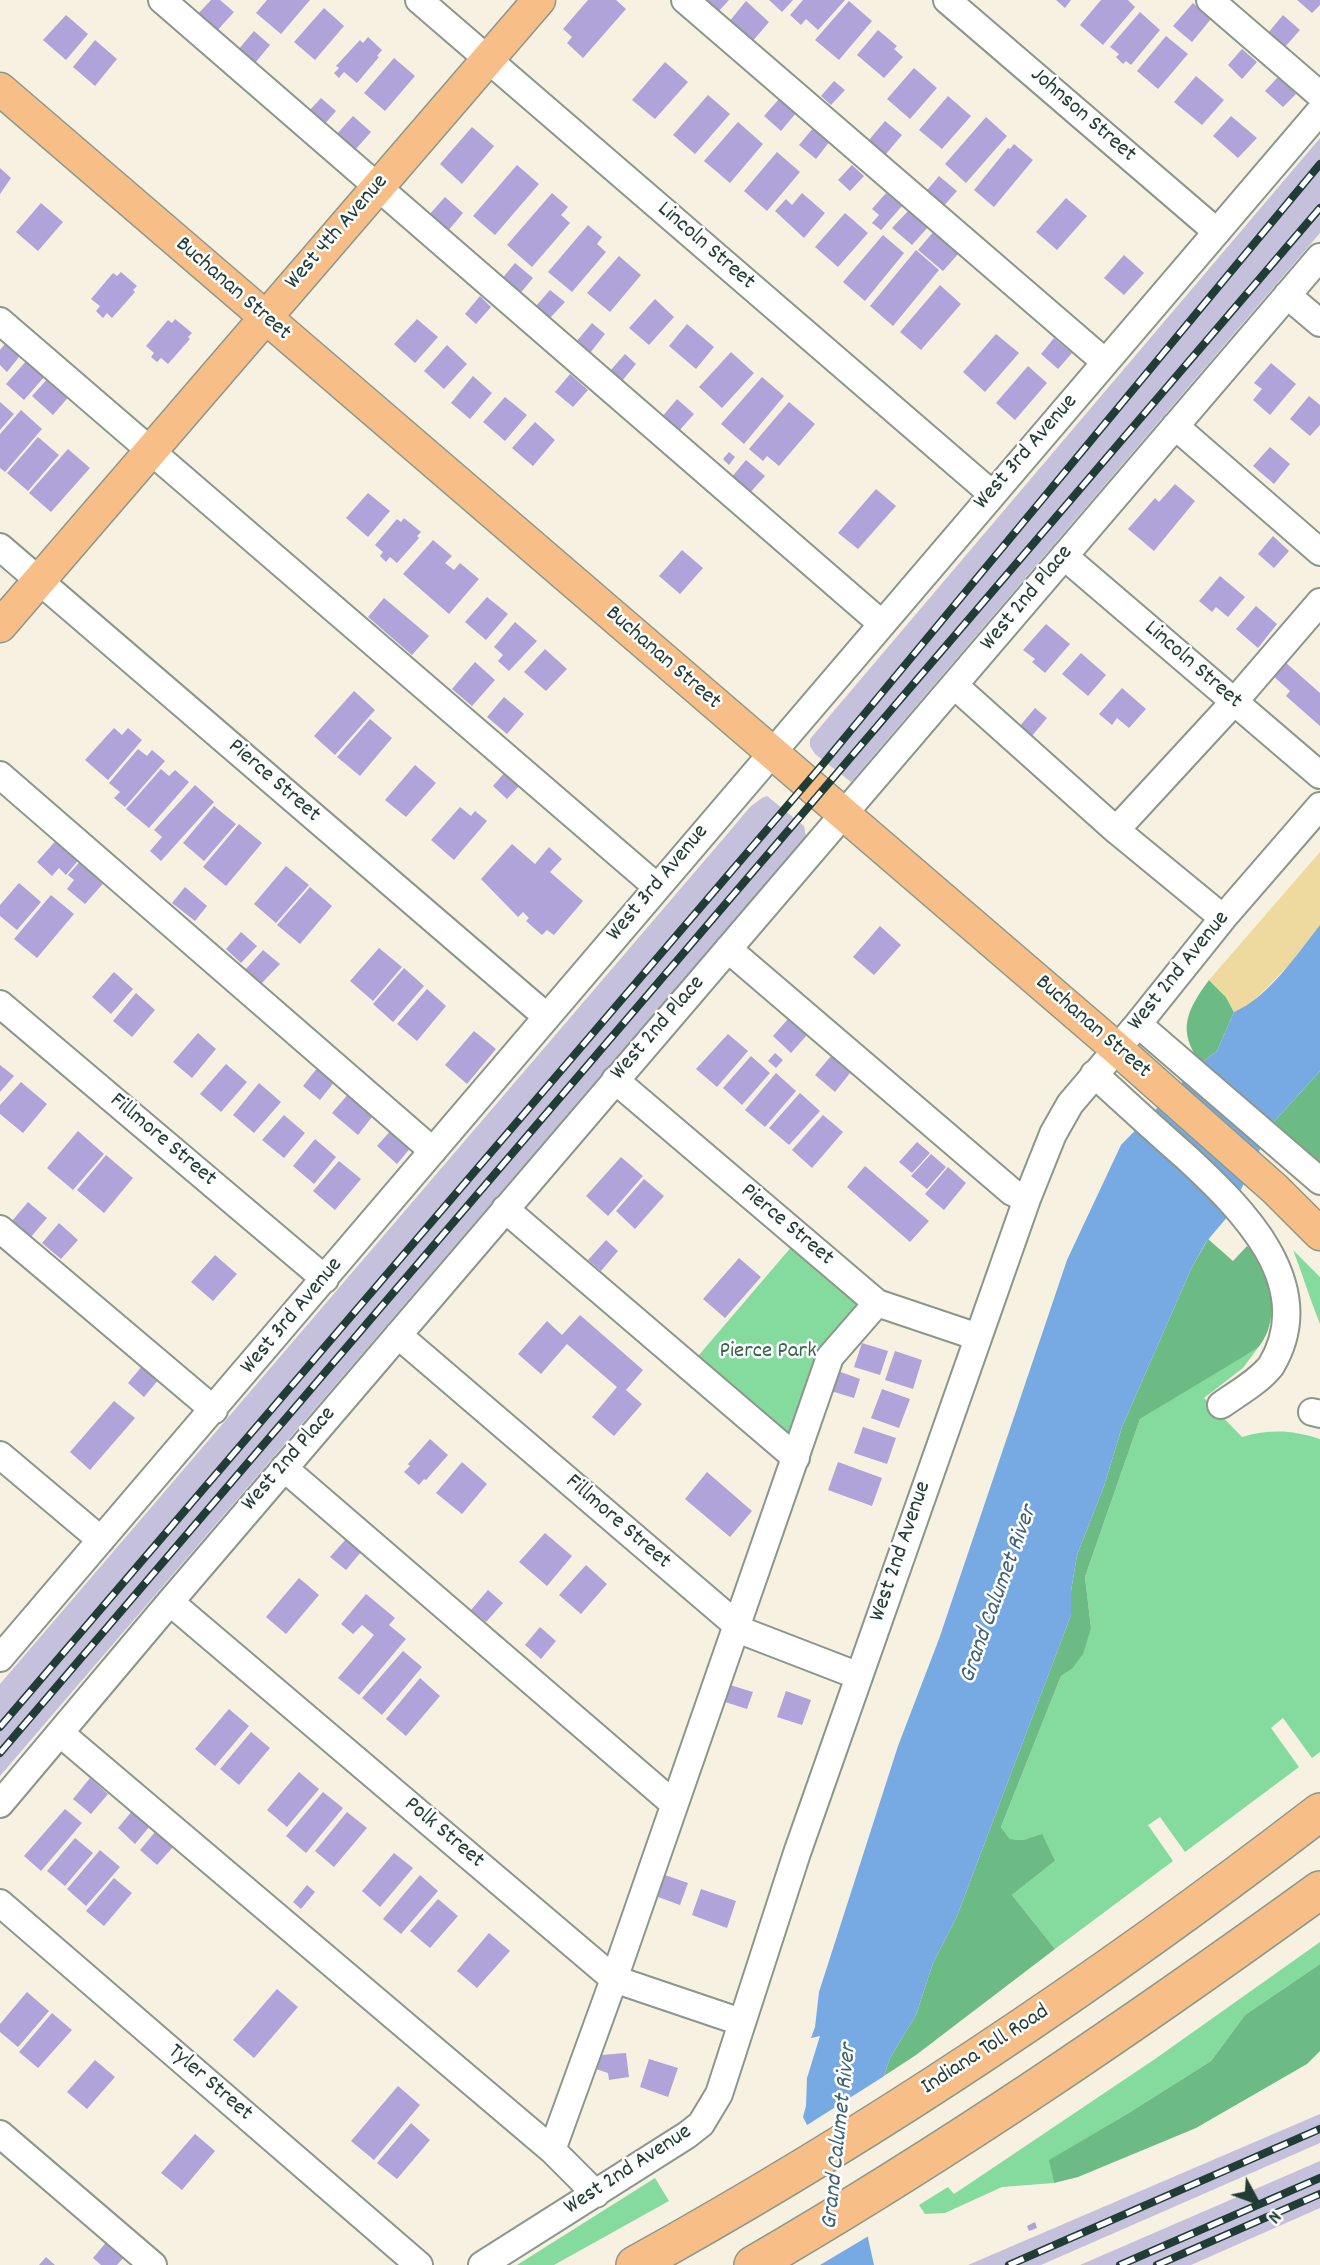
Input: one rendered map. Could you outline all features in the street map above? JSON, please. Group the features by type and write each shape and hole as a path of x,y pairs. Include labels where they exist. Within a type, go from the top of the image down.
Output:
{"highway":[{"name":"Indiana Toll Road","path":"635,2265 704,2227 836,2147 1053,2008 1218,1891 1320,1812"},
{"path":"752,2265 948,2145 1079,2060 1320,1890"}],"main road":[{"name":"West 4th Avenue","path":"0,626 539,0"},
{"name":"Buchanan Street","path":"0,89 1126,1057 1275,1189 1320,1234"}],"street":[{"path":"162,0 882,624"},
{"name":"Lincoln Street","path":"419,0 992,494"},
{"path":"685,0 1105,362"},
{"name":"Johnson Street","path":"947,0 1217,232"},
{"path":"1210,0 1320,95"},
{"name":"West 3rd Avenue","path":"0,1658 1320,111"},
{"name":"West 2nd Place","path":"0,1804 615,1080 1320,257"},
{"path":"1287,295 1320,323"},
{"path":"0,321 657,887"},
{"path":"1175,426 1320,552"},
{"name":"Pierce Street","path":"0,547 547,1017"},
{"name":"Lincoln Street","path":"1064,556 1320,775"},
{"path":"1116,830 1234,702 1320,602"},
{"path":"954,685 1116,830 1223,918"},
{"path":"0,775 433,1151"},
{"name":"West 2nd Avenue","path":"482,2265 687,2135 701,2124 719,2094 797,1853 1042,1157 1066,1110 1094,1074 1126,1057 1138,1024 1223,918 1320,806"},
{"path":"728,949 1012,1192 1027,1199"},
{"name":"Fillmore Street","path":"0,1004 325,1279"},
{"path":"1138,1024 1320,1181"},
{"path":"1094,1074 1249,1218 1281,1262 1291,1293 1291,1321 1282,1348 1266,1371 1221,1405"},
{"name":"Pierce Street","path":"615,1080 877,1303 978,1337"},
{"path":"505,1209 796,1458"},
{"path":"0,1229 214,1410"},
{"path":"552,2150 830,1357 877,1303"},
{"name":"Fillmore Street","path":"398,1335 736,1625 755,1638 859,1676"},
{"path":"0,1455 101,1540"},
{"path":"284,1468 674,1804"},
{"name":"Polk Street","path":"170,1602 614,1979 741,2021"},
{"path":"60,1733 552,2150 596,2194"},
{"name":"Tyler Street","path":"0,1903 419,2265"},
{"path":"0,2134 153,2265"}],"shaded area":[{"path":"1320,138 1320,233 851,782 815,754 810,746 810,739"},
{"path":"767,796 804,826 806,836 0,1776 0,1684 750,807"},
{"path":"1320,2114 1320,2143 1041,2265 968,2265"},
{"path":"1320,2161 1320,2208 1191,2265 1080,2265"}],"green space":[{"path":"1209,980 1226,997 1234,1012 1217,1051 1201,1063 1189,1041 1187,1021 1195,1001"},
{"path":"1320,1071 1320,1164 1272,1124"},
{"path":"1208,1239 1233,1261 1247,1246 1262,1263 1271,1293 1269,1326 1260,1345 1255,1349 1140,1419 1085,1577 1091,1628 1083,1654 1072,1669 1061,1676 1001,1827 1010,1839 1024,1840 1042,1834 1055,1861 1012,1895 1055,1949 916,2055 884,2076 890,2058 916,2015 933,1963 957,1916 1071,1615 1071,1591 1077,1555 1104,1486 1122,1427 1191,1269"},
{"name":"Pierce Park","path":"793,1245 865,1308 791,1446 693,1362"},
{"path":"1293,1250 1320,1277 1320,1324 1313,1306"},
{"path":"1260,1345 1243,1368 1204,1398 1242,1437 1281,1432 1320,1439 1320,1752 1312,1758 1283,1718 1271,1728 1299,1767 1185,1852 1160,1817 1148,1825 1173,1861 1055,1949 1012,1895 1055,1861 1024,1840 1010,1839 1001,1827 1061,1676 1072,1669 1091,1628 1085,1577 1140,1419"},
{"path":"1320,1942 1320,1964 1245,2015 1211,2061 1050,2160 1054,2183 1002,2187 945,2213 925,2214 919,2205 948,2187 954,2194 1155,2059"},
{"path":"1320,1964 1320,2051 1307,2064 1196,2128 1078,2177 1054,2183 1049,2160 1211,2061 1245,2015"},
{"path":"655,2178 669,2201 554,2265 517,2265"}],"sand":[{"path":"1320,852 1320,925 1289,965 1249,1006 1234,1012 1226,997 1209,980"}],"water":[{"name":"Grand Calumet River","path":"1320,925 1320,1071 1272,1124 1229,1215 1206,1242 1191,1269 1122,1427 1104,1486 1077,1555 1071,1591 1071,1615 957,1916 933,1963 916,2015 890,2058 884,2076 868,2238 874,2265 802,2265 807,2125 803,2117 807,2078 820,2036 811,2038 819,1992 898,1746 939,1639 1067,1260 1121,1145 1201,1063 1217,1051 1234,1012 1271,986"}],"pier":[{"path":"889,2073 872,2234 820,2265 799,2265 804,2127"}],"building":[{"path":"211,0 220,0 234,12 215,33 196,16"},
{"path":"267,0 310,0 281,34 256,13"},
{"path":"588,0 616,0 626,9 583,58 567,43 572,37 563,29"},
{"path":"704,0 729,0 718,12"},
{"path":"769,0 793,0 782,12"},
{"path":"803,0 845,0 818,30 806,19 801,25 790,15"},
{"path":"1056,0 1071,0 1065,8"},
{"path":"1101,0 1128,0 1135,7 1103,45 1080,25"},
{"path":"1297,0 1320,0 1320,5 1312,13"},
{"path":"746,1 769,22 751,43 728,23"},
{"path":"849,1 872,21 839,60 815,40"},
{"path":"1193,3 1211,19 1192,42 1173,26"},
{"path":"324,8 344,26 315,60 294,42"},
{"path":"1140,12 1160,30 1131,65 1126,61 1123,64 1116,57 1119,54 1110,47"},
{"path":"66,15 88,34 66,60 43,40"},
{"path":"1283,15 1300,30 1285,47 1268,33"},
{"path":"878,30 897,46 894,49 903,57 884,78 857,55"},
{"path":"254,31 270,45 255,63 238,50"},
{"path":"1166,36 1188,54 1158,89 1137,71"},
{"path":"368,37 382,50 377,56 379,57 357,83 344,72 339,78 334,73 339,68 336,66 360,40 363,43"},
{"path":"95,40 117,59 95,86 73,67"},
{"path":"1242,49 1257,62 1242,79 1228,65"},
{"path":"394,58 415,76 385,111 364,93"},
{"path":"665,62 688,82 655,119 632,100"},
{"path":"914,68 937,88 910,119 887,99"},
{"path":"1196,76 1224,100 1202,125 1174,102"},
{"path":"1278,77 1296,94 1283,107 1265,91"},
{"path":"834,81 845,90 831,105 821,96"},
{"path":"708,95 730,114 695,154 673,135"},
{"path":"948,96 971,116 942,149 919,130"},
{"path":"321,98 336,111 323,126 308,112"},
{"path":"779,99 796,113 781,131 764,116"},
{"path":"353,116 371,132 354,151 336,135"},
{"path":"1231,116 1257,138 1238,158 1213,136"},
{"path":"986,117 1007,136 966,183 945,164"},
{"path":"885,121 902,135 886,154 869,140"},
{"path":"738,122 763,144 730,183 704,161"},
{"path":"472,127 494,146 462,184 440,164"},
{"path":"814,127 830,141 816,159 799,145"},
{"path":"1014,144 1033,160 994,207 974,190"},
{"path":"777,152 800,172 767,211 744,191"},
{"path":"517,165 539,184 495,235 473,216"},
{"path":"852,165 864,176 850,191 838,180"},
{"path":"0,168 11,178 0,194"},
{"path":"939,176 957,191 941,209 924,194"},
{"path":"552,193 568,207 561,215 570,223 532,267 507,245"},
{"path":"802,193 825,213 804,238 775,211 786,199 792,205"},
{"path":"886,193 902,206 881,230 872,223 879,215 872,209"},
{"path":"445,197 463,213 447,232 428,216"},
{"path":"1066,198 1087,216 1057,250 1036,232"},
{"path":"41,203 63,222 38,251 16,232"},
{"path":"909,210 928,227 912,245 892,228"},
{"path":"845,213 868,233 838,267 815,247"},
{"path":"588,225 602,237 597,244 606,252 572,292 548,272"},
{"path":"934,231 959,253 943,271 918,250"},
{"path":"883,235 904,253 865,301 843,282"},
{"path":"916,250 939,270 893,326 870,306"},
{"path":"1124,255 1144,273 1124,295 1104,278"},
{"path":"619,256 641,275 610,312 587,293"},
{"path":"515,263 533,278 518,296 500,281"},
{"path":"121,272 137,286 133,290 135,292 112,318 107,313 103,318 96,311 100,306 91,299 113,273 117,276"},
{"path":"940,285 961,304 921,350 900,332"},
{"path":"550,290 565,302 550,318 536,306"},
{"path":"480,296 491,307 476,324 465,314"},
{"path":"655,299 674,317 649,345 629,328"},
{"path":"175,319 192,333 188,337 190,339 168,364 161,358 157,362 151,357 154,353 146,346 168,320 172,323"},
{"path":"417,319 438,337 415,363 394,344"},
{"path":"592,323 605,334 590,353 576,342"},
{"path":"687,324 714,347 696,369 669,346"},
{"path":"996,334 1019,353 985,392 963,372"},
{"path":"1054,338 1072,353 1058,369 1041,354"},
{"path":"8,340 23,352 7,372 0,365 0,350"},
{"path":"447,345 467,364 444,389 424,371"},
{"path":"731,352 754,373 722,408 699,387"},
{"path":"625,354 636,364 622,381 610,371"},
{"path":"27,360 45,376 24,400 6,384"},
{"path":"1271,363 1296,384 1270,415 1253,400 1262,389 1254,383"},
{"path":"1028,366 1047,383 1015,420 996,403"},
{"path":"570,374 588,390 573,407 555,392"},
{"path":"50,376 71,394 53,415 32,396"},
{"path":"473,376 492,393 470,419 451,403"},
{"path":"762,377 784,396 744,444 721,424"},
{"path":"1309,396 1320,405 1320,425 1310,436 1290,419"},
{"path":"505,397 527,415 505,441 483,422"},
{"path":"677,399 694,414 679,431 662,417"},
{"path":"0,402 14,414 0,430"},
{"path":"789,402 815,424 779,466 767,456 763,461 749,449"},
{"path":"21,410 42,429 5,472 0,468 0,434"},
{"path":"535,422 555,440 533,466 512,448"},
{"path":"38,437 59,455 28,491 7,473"},
{"path":"1270,447 1290,464 1274,484 1253,466"},
{"path":"68,449 90,468 51,512 29,493"},
{"path":"729,452 735,457 729,465 723,459"},
{"path":"746,460 765,476 749,494 731,478"},
{"path":"1175,484 1195,501 1154,551 1128,529 1155,498 1159,502"},
{"path":"876,489 896,506 858,549 838,533"},
{"path":"368,493 390,511 368,537 346,518"},
{"path":"404,518 421,532 417,536 419,538 397,563 390,557 386,562 380,556 383,552 375,545 397,519 401,522"},
{"path":"1273,536 1289,551 1274,568 1258,554"},
{"path":"433,540 452,556 445,563 454,570 460,563 479,579 449,614 403,574"},
{"path":"682,550 703,568 680,594 659,576"},
{"path":"1220,576 1245,597 1228,617 1216,607 1212,612 1199,601"},
{"path":"487,597 508,614 486,640 465,622"},
{"path":"384,598 429,636 412,655 368,617"},
{"path":"1256,606 1277,624 1258,648 1236,629"},
{"path":"515,622 537,641 509,671 498,661 503,655 494,647"},
{"path":"1046,624 1070,644 1045,673 1032,662 1035,659 1023,650"},
{"path":"545,649 567,669 546,691 524,672"},
{"path":"1081,653 1106,675 1088,696 1062,674"},
{"path":"475,662 495,680 472,706 452,689"},
{"path":"1285,662 1320,693 1320,726 1286,696 1290,691 1273,676"},
{"path":"1122,688 1146,709 1129,728 1117,718 1112,725 1099,714"},
{"path":"354,691 375,710 335,755 314,736"},
{"path":"504,697 524,714 507,734 487,717"},
{"path":"1035,708 1047,718 1031,737 1019,727"},
{"path":"370,719 392,738 360,776 337,757"},
{"path":"114,728 122,735 128,728 142,740 108,780 85,760"},
{"path":"138,749 147,756 152,750 165,761 125,807 114,798 120,792 109,783"},
{"path":"415,765 436,783 406,817 385,800"},
{"path":"161,769 169,776 175,770 189,782 149,828 126,809"},
{"path":"505,772 520,785 507,799 493,786"},
{"path":"195,785 214,802 161,861 150,851 162,837 154,830"},
{"path":"214,806 236,824 204,861 183,843"},
{"path":"460,807 471,816 475,811 487,821 454,860 431,840"},
{"path":"239,824 262,843 226,886 203,867"},
{"path":"59,837 81,857 66,875 59,868 52,876 37,862"},
{"path":"512,844 535,864 549,847 562,859 550,872 583,901 554,935 547,930 542,935 526,921 529,918 523,912 518,917 481,879"},
{"path":"84,857 108,878 85,904 67,889 74,880 68,875"},
{"path":"286,866 309,885 276,923 254,904"},
{"path":"19,883 41,902 17,930 0,916 0,905"},
{"path":"185,887 207,906 195,921 172,903"},
{"path":"310,887 332,906 300,944 277,925"},
{"path":"51,895 74,914 37,958 14,939"},
{"path":"880,926 901,945 874,975 853,957"},
{"path":"241,932 257,946 241,963 226,949"},
{"path":"379,948 402,967 373,1001 350,981"},
{"path":"263,950 280,964 261,984 245,970"},
{"path":"404,968 424,986 393,1022 373,1004"},
{"path":"114,972 133,989 111,1014 92,997"},
{"path":"427,989 446,1006 417,1041 397,1024"},
{"path":"136,993 155,1010 132,1037 113,1021"},
{"path":"788,1019 807,1035 791,1053 773,1036"},
{"path":"474,1031 496,1049 467,1084 445,1065"},
{"path":"198,1033 216,1049 192,1078 173,1062"},
{"path":"728,1034 748,1051 717,1087 696,1069"},
{"path":"775,1053 783,1060 776,1068 768,1061"},
{"path":"751,1056 770,1073 742,1105 723,1088"},
{"path":"831,1056 850,1073 835,1092 815,1075"},
{"path":"226,1064 247,1082 221,1112 200,1094"},
{"path":"0,1065 14,1076 0,1092"},
{"path":"318,1067 335,1081 320,1100 303,1086"},
{"path":"776,1073 796,1091 765,1127 745,1110"},
{"path":"21,1082 47,1104 23,1133 0,1114 0,1105"},
{"path":"259,1083 281,1102 254,1133 233,1115"},
{"path":"350,1092 375,1113 358,1135 332,1113"},
{"path":"800,1093 820,1111 789,1145 769,1128"},
{"path":"284,1115 305,1133 284,1158 262,1140"},
{"path":"823,1115 843,1132 812,1168 792,1150"},
{"path":"392,1129 412,1146 397,1164 377,1146"},
{"path":"78,1131 104,1154 73,1190 47,1168"},
{"path":"315,1139 336,1157 314,1184 293,1166"},
{"path":"917,1142 930,1153 912,1173 899,1162"},
{"path":"931,1154 946,1167 927,1189 911,1176"},
{"path":"106,1155 133,1178 104,1213 77,1190"},
{"path":"621,1157 643,1176 608,1216 586,1196"},
{"path":"339,1161 361,1179 335,1210 313,1191"},
{"path":"865,1166 929,1221 910,1242 847,1187"},
{"path":"948,1167 966,1183 944,1210 925,1194"},
{"path":"644,1179 664,1196 635,1229 616,1211"},
{"path":"28,1202 47,1218 31,1237 12,1221"},
{"path":"59,1223 78,1240 61,1259 42,1243"},
{"path":"606,1240 618,1251 601,1271 588,1260"},
{"path":"215,1255 237,1274 213,1301 191,1282"},
{"path":"739,1258 761,1277 725,1318 703,1299"},
{"path":"580,1315 643,1370 626,1390 642,1404 614,1436 592,1417 617,1387 567,1344 541,1374 518,1354 547,1321 562,1335"},
{"path":"862,1343 888,1351 880,1375 854,1367"},
{"path":"895,1351 922,1360 913,1389 885,1380"},
{"path":"143,1365 159,1379 144,1397 128,1383"},
{"path":"838,1371 860,1379 854,1398 831,1391"},
{"path":"882,1389 910,1399 899,1428 871,1418"},
{"path":"114,1401 135,1418 90,1470 70,1452"},
{"path":"863,1427 896,1438 887,1464 854,1453"},
{"path":"430,1439 448,1455 419,1485 404,1472"},
{"path":"462,1462 487,1484 462,1514 436,1493"},
{"path":"838,1462 882,1478 872,1506 828,1490"},
{"path":"707,1472 752,1511 730,1537 685,1499"},
{"path":"545,1533 572,1556 547,1586 519,1562"},
{"path":"346,1539 361,1552 346,1570 330,1557"},
{"path":"586,1565 607,1584 581,1614 559,1595"},
{"path":"299,1578 319,1595 286,1634 266,1617"},
{"path":"488,1590 503,1603 486,1622 471,1610"},
{"path":"366,1594 395,1618 389,1625 406,1639 359,1695 338,1678 374,1635 362,1625 353,1634 341,1624"},
{"path":"540,1627 556,1641 541,1659 525,1645"},
{"path":"403,1651 422,1667 382,1715 362,1698"},
{"path":"420,1678 440,1696 406,1736 386,1719"},
{"path":"730,1685 753,1692 747,1709 725,1702"},
{"path":"786,1691 811,1700 802,1725 777,1717"},
{"path":"229,1709 249,1726 215,1766 195,1749"},
{"path":"251,1732 270,1748 239,1785 220,1769"},
{"path":"299,1772 319,1789 287,1827 267,1810"},
{"path":"90,1778 108,1794 91,1814 73,1799"},
{"path":"323,1792 343,1808 306,1853 286,1836"},
{"path":"65,1809 82,1823 41,1871 24,1856"},
{"path":"132,1811 150,1826 135,1844 118,1828"},
{"path":"347,1812 367,1828 334,1867 315,1851"},
{"path":"155,1832 173,1847 157,1865 140,1850"},
{"path":"75,1838 93,1853 65,1886 47,1871"},
{"path":"100,1850 120,1867 86,1906 67,1889"},
{"path":"394,1853 413,1868 380,1907 362,1891"},
{"path":"420,1875 438,1891 401,1934 383,1919"},
{"path":"665,1875 688,1883 680,1905 658,1897"},
{"path":"114,1878 132,1893 104,1926 86,1911"},
{"path":"307,1885 315,1892 301,1909 293,1902"},
{"path":"701,1889 736,1901 727,1928 692,1915"},
{"path":"438,1899 458,1916 430,1948 410,1931"},
{"path":"489,1933 510,1951 477,1988 457,1971"},
{"path":"277,1989 298,2007 254,2058 233,2040"},
{"path":"27,1992 49,2011 18,2047 0,2032 0,2024"},
{"path":"52,2013 72,2030 38,2068 19,2052"},
{"path":"626,2053 629,2077 609,2080 608,2073 596,2069 601,2055"},
{"path":"649,2059 678,2068 668,2097 640,2087"},
{"path":"95,2060 115,2077 87,2109 67,2092"},
{"path":"398,2086 420,2105 374,2160 351,2141"},
{"path":"411,2123 430,2140 397,2179 377,2163"},
{"path":"195,2134 215,2151 182,2190 161,2173"},
{"path":"1035,2222 1037,2228 1029,2231 1027,2226"},
{"path":"108,2240 126,2255 117,2265 101,2265 93,2258"},
{"path":"46,2257 55,2265 39,2265"}],"railway":[{"path":"0,1727 823,764 1320,164"},
{"path":"0,1753 1320,208"},
{"path":"1009,2265 1320,2129"},
{"path":"1120,2265 1320,2178"},
{"path":"1157,2265 1320,2194"}]}
